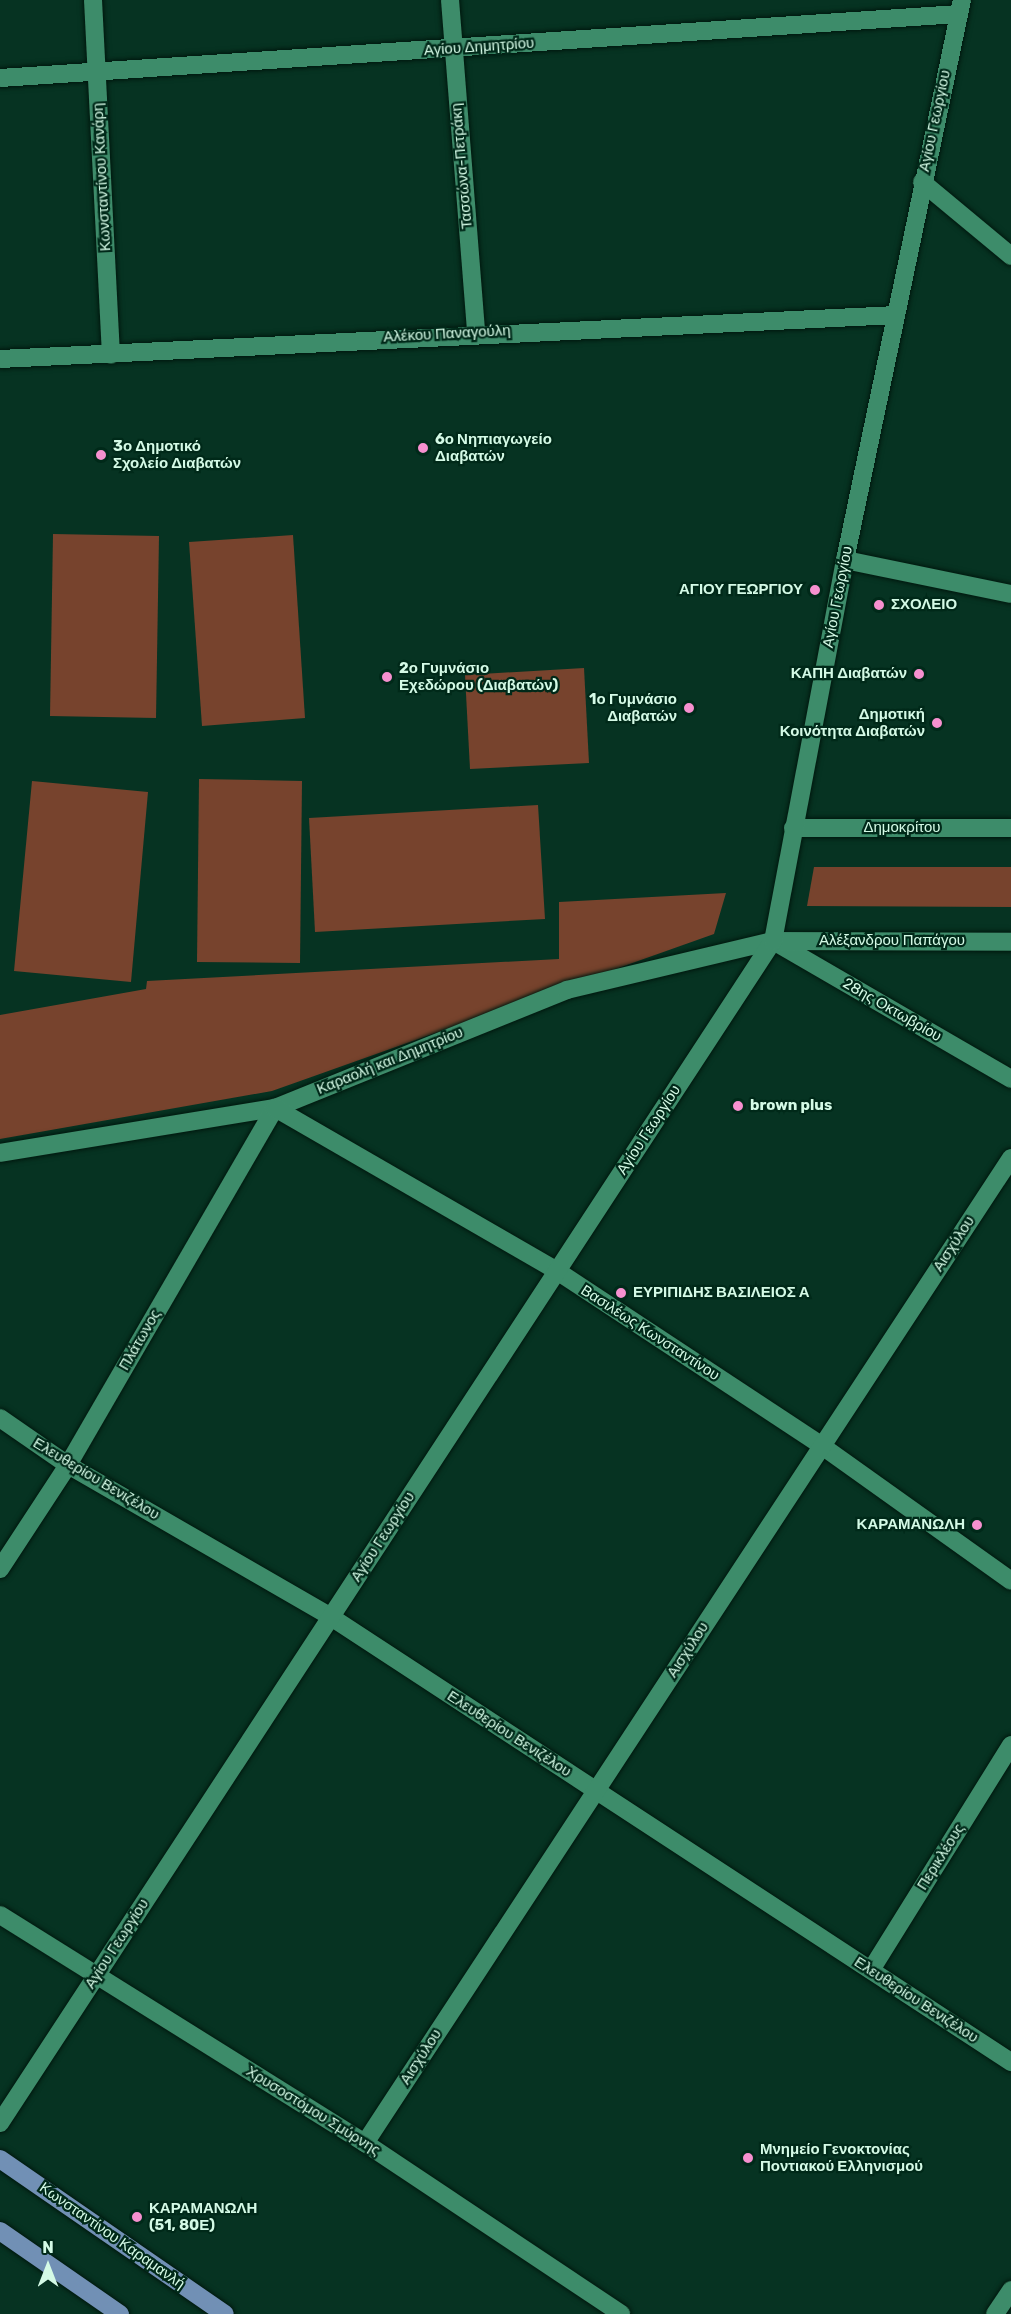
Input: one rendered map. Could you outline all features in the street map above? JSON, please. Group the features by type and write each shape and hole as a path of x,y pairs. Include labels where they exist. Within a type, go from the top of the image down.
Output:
{"main road":[{"name":"Κωνσταντίνου Καραμανλή","path":"0,2159 225,2314"},
{"path":"0,2231 120,2314"}],"street":[{"name":"Κωνσταντίνου Κανάρη","path":"93,0 111,355"},
{"name":"Τασσώνα-Πετράκη","path":"450,0 452,49 476,332"},
{"name":"Αγίου Δημητρίου","path":"0,78 97,74 452,49 960,7"},
{"name":"Αγίου Γεωργίου","path":"0,2123 773,941 845,560 960,7"},
{"path":"922,182 1011,256"},
{"name":"Αλέκου Παναγούλη","path":"0,359 111,355 476,332 895,315"},
{"path":"845,560 1011,594"},
{"name":"Δημοκρίτου","path":"793,828 1011,828"},
{"name":"Αλέξανδρου Παπάγου","path":"773,941 1011,942"},
{"name":"28ης Οκτωβρίου","path":"773,941 1011,1079"},
{"name":"Καραολή και Δημητρίου","path":"0,1153 274,1108 567,990 773,941"},
{"name":"Βασιλέως Κωνσταντίνου","path":"274,1108 557,1271 822,1446 1011,1581"},
{"name":"Πλάτωνος","path":"0,1569 68,1465 274,1108"},
{"name":"Αισχύλου","path":"365,2143 1011,1158"},
{"name":"Ελευθερίου Βενιζέλου","path":"0,1418 68,1465 331,1617 1011,2062"},
{"name":"Περικλέους","path":"871,1970 1011,1745"},
{"name":"Χρυσοστόμου Σμύρνης","path":"0,1915 365,2143 621,2314"},
{"path":"995,2314 1011,2290"}],"shaded area":[{"path":"53,534 159,536 156,718 50,716"},
{"path":"293,535 305,718 202,726 189,542"},
{"path":"584,668 589,763 470,769 465,675"},
{"path":"199,779 302,781 300,963 197,962"},
{"path":"32,781 148,792 131,982 14,971"},
{"path":"538,805 545,919 315,932 309,818"},
{"path":"814,867 1011,867 1011,907 807,906"},
{"path":"726,893 714,934 272,1091 0,1139 0,1015 146,989 147,981 559,959 559,902"}],"place":[{"name":"6ο Νηπιαγωγείο Διαβατών","path":"423,448"},
{"name":"3ο Δημοτικό Σχολείο Διαβατών","path":"101,455"},
{"name":"ΑΓΙΟΥ ΓΕΩΡΓΙΟΥ","path":"815,590"},
{"name":"ΣΧΟΛΕΙΟ","path":"879,605"},
{"name":"ΚΑΠΗ Διαβατών","path":"919,674"},
{"name":"2ο Γυμνάσιο Εχεδώρου (Διαβατών)","path":"387,677"},
{"name":"1ο Γυμνάσιο Διαβατών","path":"689,708"},
{"name":"Δημοτική Κοινότητα Διαβατών","path":"937,723"},
{"name":"brown plus","path":"738,1106"},
{"name":"ΕΥΡΙΠΙΔΗΣ ΒΑΣΙΛΕΙΟΣ Α","path":"621,1293"},
{"name":"ΚΑΡΑΜΑΝΩΛΗ","path":"977,1525"},
{"name":"Μνημείο Γενοκτονίας Ποντιακού Ελληνισμού","path":"748,2158"},
{"name":"ΚΑΡΑΜΑΝΩΛΗ (51, 80Ε)","path":"137,2217"}]}
